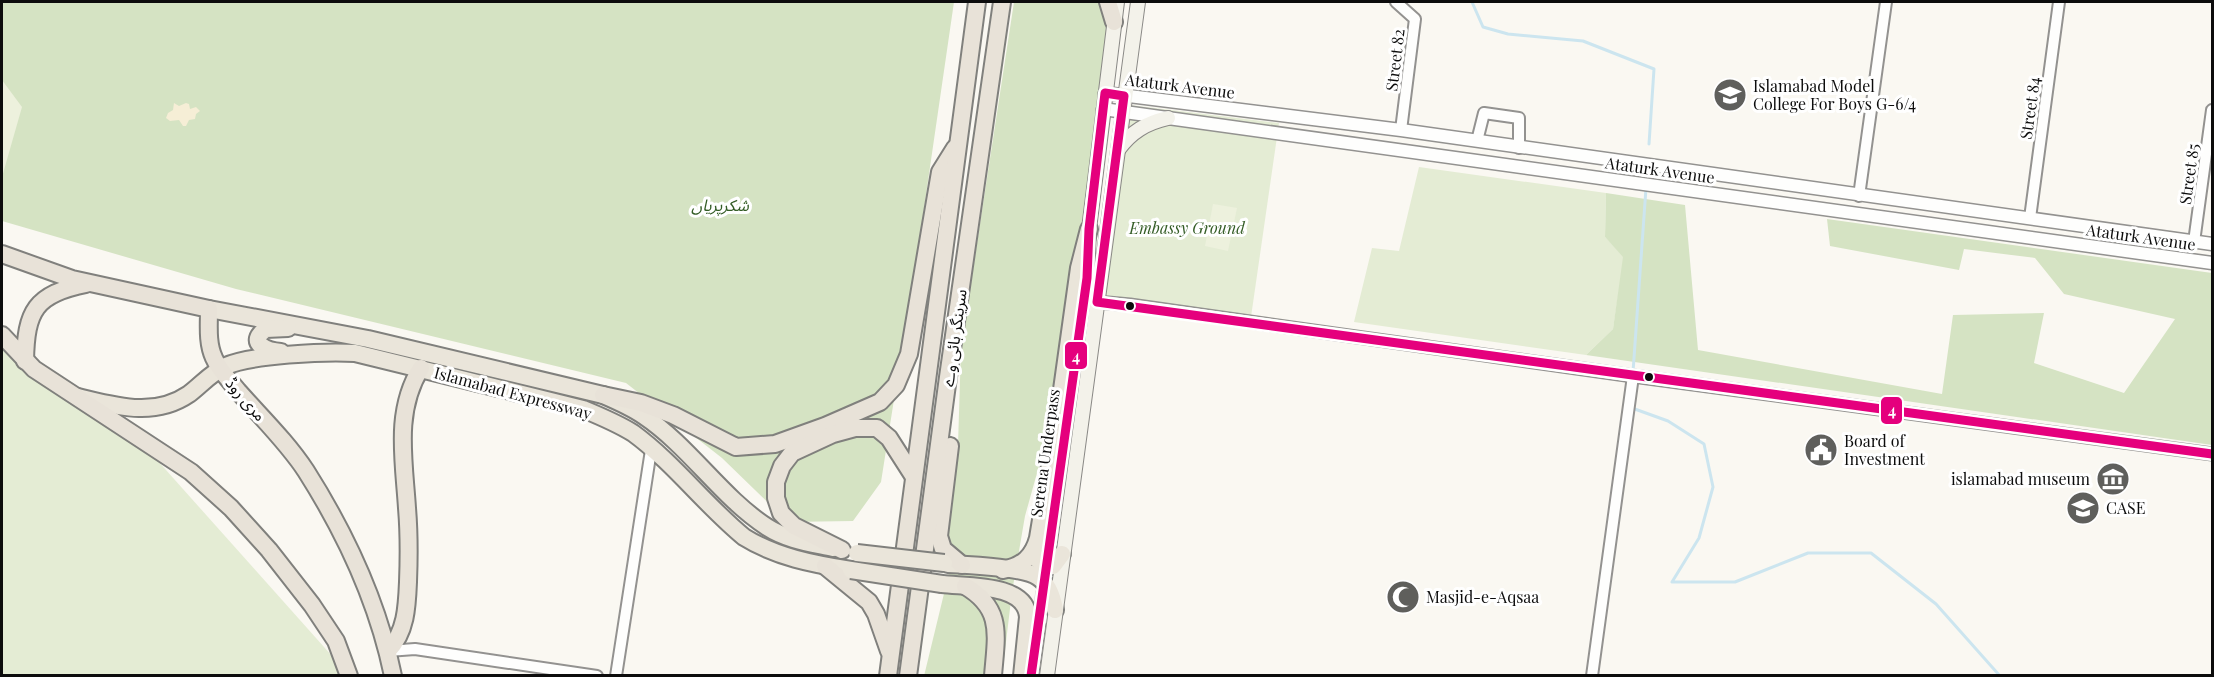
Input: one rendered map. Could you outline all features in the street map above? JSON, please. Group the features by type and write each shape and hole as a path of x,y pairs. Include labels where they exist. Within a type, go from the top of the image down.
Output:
{"highway":[{"name":"سرینگر ہائی وے","path":"888,675 909,531 914,477 977,2"},
{"path":"1108,2 1114,22"},
{"name":"سرینگر ہائی وے","path":"908,675 948,377 1003,5"},
{"path":"603,395 641,403 736,447 776,444 880,402 896,385 909,354 940,172 959,141"},
{"path":"2,254 90,283 209,309"},
{"path":"25,361 26,329 39,304 65,288 90,283"},
{"name":"مری روڈ","path":"209,309 210,345 214,359 291,452 324,501 353,556 379,618 393,675"},
{"path":"2,335 25,361 52,382 191,472 231,508 269,550 312,605 336,641 350,675"},
{"path":"388,651 402,631 407,602 408,551 403,448 404,414 409,393 421,368"},
{"path":"948,377 953,416 939,536 943,549 962,565"},
{"path":"850,551 794,526 781,513 776,498 776,482 782,466 792,453 833,434 855,428 877,428 889,438 914,477"},
{"path":"825,566 869,603 891,657"},
{"path":"965,586 984,600 990,608 997,629 993,675"}],"main road":[{"name":"Serena Underpass","path":"1049,538 1087,278 1089,229 1117,2"},
{"path":"1047,675 1138,2"},
{"path":"1117,151 1134,132 1150,123 1168,118"},
{"path":"1003,570 1024,563 1033,551 1038,538 1079,268 1089,229"},
{"name":"Islamabad Expressway","path":"209,309 321,330 473,363 603,395 646,417 744,509 768,528 803,542 850,551 1026,572 1039,577 1050,590 1055,610"},
{"path":"318,354 270,351 261,347 258,341 266,329 271,328 321,330"},
{"name":"Islamabad Expressway","path":"76,396 120,407 150,409 180,399 228,365 252,359 355,353 583,409 615,422 634,434 744,537 771,552 825,566 1012,592 1020,599 1028,612 1033,629 1022,675"},
{"path":"1033,551 1039,562 1049,566 1053,566 1062,554"},
{"path":"1031,675 1033,629"}],"street":[{"name":"Street 82","path":"1396,2 1415,19 1401,130"},
{"path":"1859,196 1886,2"},
{"name":"Street 84","path":"2030,218 2059,2"},
{"name":"Ataturk Avenue","path":"1105,93 1281,117 1401,130 2212,244"},
{"name":"Ataturk Avenue","path":"1103,109 2212,263"},
{"name":"Street 85","path":"2194,242 2212,110"},
{"path":"1477,141 1484,113 1519,118 1519,148"},
{"path":"1817,208 1818,190"},
{"path":"1097,302 2212,454"},
{"path":"1592,675 1633,376"},
{"path":"616,675 651,450"},
{"path":"388,651 416,650 597,675"}],"green space":[{"name":"شکرپریاں","path":"2,2 954,2 881,482 853,521 788,522 722,458 626,383 236,289 2,221"},
{"path":"1014,2 1113,2 1086,200 1044,448 1025,516 1012,592 1002,675 924,676 949,573 946,531 958,445 961,348"},
{"path":"2,80 22,107 2,177"},
{"name":"Embassy Ground","path":"1130,105 1279,123 1251,317 1101,295"},
{"path":"1419,167 1606,193 1605,237 1624,257 1613,329 1586,355 1354,322 1372,248 1399,251"},
{"path":"1606,193 1685,205 1698,350 1942,394 1953,315 2044,313 2034,363 2124,393 2175,319 2064,294 2035,258 1964,249 1959,270 1830,246 1827,219 2212,273 2212,445 1586,355 1613,329 1623,257 1605,237"},
{"path":"1213,204 1237,208 1228,251 1205,246"},
{"path":"2,344 133,433 349,675 2,675"}],"sand":[{"path":"174,103 179,106 186,103 189,104 190,109 196,107 200,111 196,114 195,119 189,120 186,126 183,126 179,120 170,121 166,118 173,110"}],"waterway":[{"path":"1472,2 1483,27 1508,34 1583,41 1654,69 1649,144"},
{"path":"1633,372 1646,188"},
{"path":"1632,408 1668,421 1704,444 1713,487 1699,538 1672,582 1735,582 1808,553 1871,553 1936,604 2000,676"}],"tunnel":[{"path":"1038,626 1049,539"}],"transit line":[{"name":"4","path":"1031,676 1087,278 1089,229 1105,93 1124,96 1097,302 2212,454"}],"place":[{"name":"Islamabad Model College For Boys G-6/4","path":"1730,95"},
{"name":"Board of Investment","path":"1821,450"},
{"name":"islamabad museum","path":"2113,479"},
{"name":"CASE","path":"2083,508"},
{"name":"Masjid-e-Aqsaa","path":"1403,597"}]}
